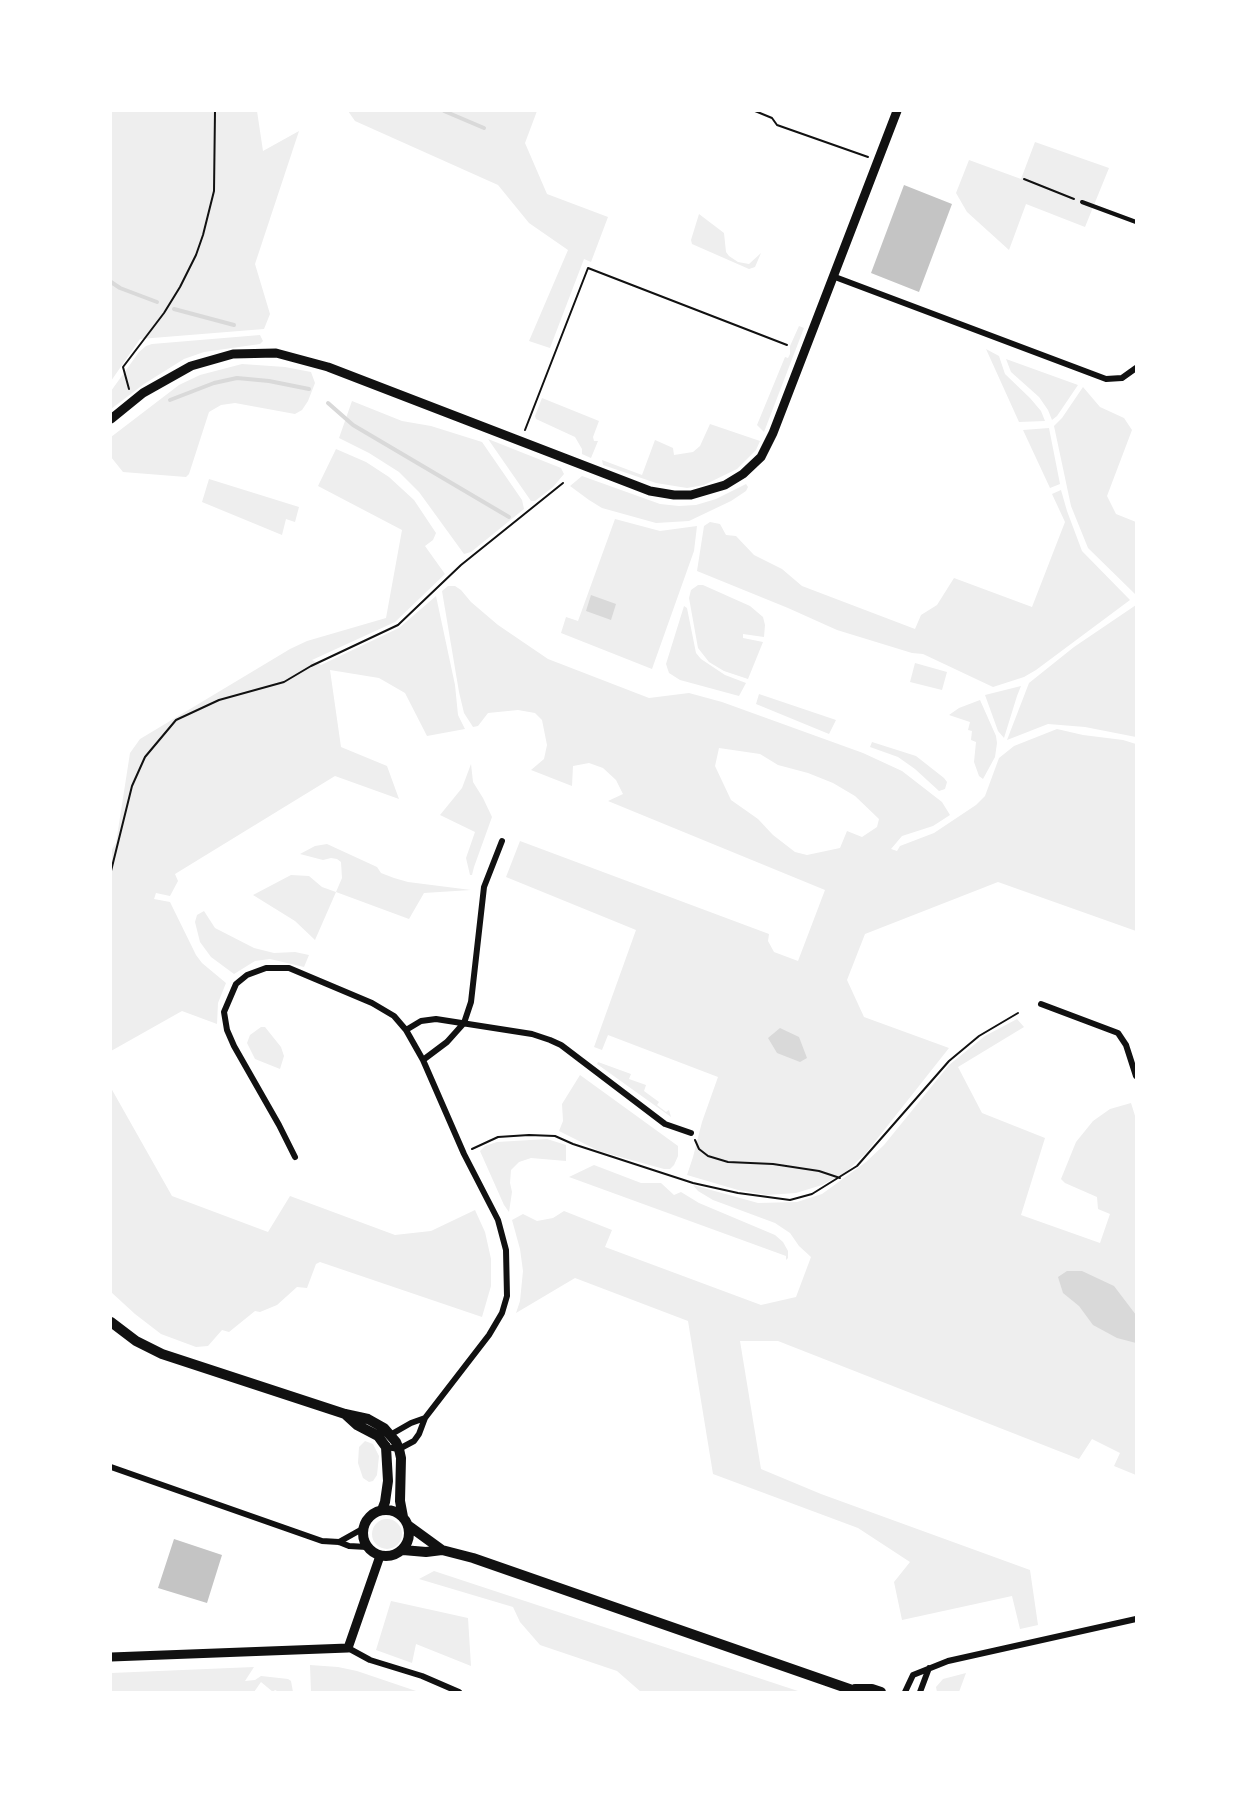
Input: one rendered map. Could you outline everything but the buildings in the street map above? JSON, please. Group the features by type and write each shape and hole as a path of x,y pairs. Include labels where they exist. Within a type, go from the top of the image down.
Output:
{"main road":[{"path":"111,1322 136,1341 162,1354 345,1414 360,1416 373,1421 390,1434 399,1449 400,1501 410,1536 403,1550"},
{"path":"345,1414 357,1425 378,1436 386,1447 388,1481 382,1510"},
{"path":"441,1550 426,1552 403,1550 392,1556 380,1556 364,1541 364,1528 368,1519 382,1510 389,1510 441,1550 590,1598 857,1691 872,1689 881,1692"}],"street":[{"path":"111,419 143,393 191,366 233,354 276,353 328,367 650,491 691,495 725,485 743,474 761,457 773,433 897,111"},
{"path":"835,277 1106,379 1122,378 1136,368"},
{"path":"423,1060 447,1042 464,1023 471,1002 484,887 502,841"},
{"path":"295,1158 227,1030 225,1012 236,984 247,975 267,968 290,968 372,1003 394,1016 406,1030 423,1060 464,1154 498,1221 506,1250 507,1296 502,1313 489,1335 425,1418 414,1441 399,1449 386,1447 390,1434 411,1422 425,1418"},
{"path":"1041,1004 1118,1033 1126,1045 1136,1076"},
{"path":"406,1030 421,1021 436,1019 550,1040 561,1045 664,1124 691,1133"},
{"path":"111,1467 322,1540 349,1546 368,1547"},
{"path":"339,1542 364,1528"},
{"path":"348,1648 380,1556"},
{"path":"905,1692 911,1677 948,1661 1136,1619"},
{"path":"111,1657 348,1648 370,1660 422,1676 459,1692"},
{"path":"920,1692 929,1668"}],"lane":[{"path":"1082,202 1136,222"}],"path":[{"path":"127,387 123,367 164,313 196,255 214,191 215,111"},
{"path":"755,111 772,118 777,125 861,155"},
{"path":"1024,179 1082,202"},
{"path":"521,441 588,268 787,345"},
{"path":"111,871 132,786 145,757 176,720 219,700 284,682 311,666 398,625 461,565 563,483"},
{"path":"464,1154 498,1137 555,1136 583,1148 693,1183 738,1193 790,1200 812,1194 857,1166 949,1061 979,1036 1018,1013"},
{"path":"691,1133 699,1149 708,1156 728,1162 773,1164 819,1171 840,1178"}],"shaded area":[{"path":"111,111 257,111 263,151 299,131 255,264 270,314 264,329 140,339 111,381"},
{"path":"348,111 537,111 525,143 547,194 608,217 591,262 584,259 550,348 529,341 568,250 529,223 498,185 355,121"},
{"path":"1035,142 1109,168 1085,227 1026,204 1009,250 967,212 956,193 969,160 1021,179"},
{"path":"699,214 724,233 726,252 738,262 749,264 761,253 755,267 749,269 692,244 691,240"},
{"path":"799,326 804,328 764,432 757,425 785,357 788,358 790,354 790,346"},
{"path":"260,335 263,341 260,344 204,352 184,359 144,384 111,409 111,391 139,352 146,346"},
{"path":"986,349 999,356 1005,374 1030,398 1041,411 1045,421 1019,422"},
{"path":"1006,359 1078,385 1052,420 1039,397 1011,372"},
{"path":"242,364 285,367 311,372 315,383 308,401 302,410 295,414 235,403 221,405 209,412 189,474 186,477 123,472 111,457 111,437 179,385 200,375"},
{"path":"1083,387 1100,407 1124,418 1132,430 1107,496 1116,514 1136,522 1136,595 1088,548 1071,506 1054,426"},
{"path":"542,398 599,421 593,437 594,441 598,441 591,458 582,454 582,449 575,437 536,419"},
{"path":"352,401 402,421 431,426 482,442 522,500 524,509 471,552 464,554 419,492 399,472 339,438"},
{"path":"710,424 760,441 756,450 737,469 704,485 687,488 656,483 603,465 602,460 642,475 655,440 673,448 674,455 693,452 700,446"},
{"path":"1049,428 1060,484 1050,488 1023,430"},
{"path":"488,439 561,468 564,474 553,487 535,501 531,501"},
{"path":"336,449 366,462 389,477 414,500 436,533 433,540 425,546 445,574 395,622 312,660 321,665 399,628 436,596 455,685 458,715 465,729 427,736 405,693 379,678 330,670 341,747 387,766 399,799 335,776 175,874 178,881 170,896 156,893 154,899 170,902 196,955 226,983 218,1003 217,1024 182,1011 111,1051 111,851 116,843 130,753 140,739 290,649 307,641 386,618 402,530 318,486"},
{"path":"582,476 660,504 679,506 696,505 716,499 746,484 748,487 746,491 731,501 689,521 656,523 602,508 589,500 570,486"},
{"path":"209,479 299,507 295,522 286,519 282,535 202,502"},
{"path":"1061,490 1082,551 1130,600 1036,670 1024,677 993,687 923,654 912,653 837,630 697,571 704,526 710,522 720,524 726,535 736,536 754,555 782,569 802,586 915,629 921,615 937,605 954,578 1032,607 1065,522 1052,494"},
{"path":"615,519 660,531 697,526 694,551 652,669 561,633 566,617 578,621"},
{"path":"698,585 703,585 750,606 763,617 764,637 743,634 743,638 763,642 748,679 724,671 709,662 698,648 689,598 691,590"},
{"path":"448,586 455,586 498,625 548,659 649,698 689,693 722,702 863,753 902,771 942,802 950,815 933,826 902,836 891,849 897,851 900,846 934,833 976,805 985,796 999,758 1014,746 1057,729 1136,744 1136,931 998,882 865,934 847,980 864,1017 949,1048 866,1153 846,1172 822,1185 796,1193 767,1195 738,1190 687,1175 718,1077 608,1035 602,1050 594,1047 636,930 506,877 520,841 769,934 768,941 774,952 798,961 825,890 608,801 623,794 616,780 603,768 589,763 573,766 572,786 531,770 544,759 547,745 542,720 535,713 518,710 488,713 478,726 473,727 464,713 459,692 442,591","holes":["719,748 760,754 778,765 833,783 855,796 879,819 877,827 862,837 847,831 840,848 807,855 795,852 773,835 758,819 731,800 715,766"]},
{"path":"591,595 616,604 611,620 586,611"},
{"path":"1136,605 1136,737 1085,727 1048,724 1007,740 1029,683 1074,647"},
{"path":"684,606 687,608 696,653 725,675 746,683 739,696 680,680 669,673 666,664"},
{"path":"915,663 947,672 942,690 910,682"},
{"path":"1021,686 1004,738 998,731 985,695"},
{"path":"759,694 836,720 829,734 756,704"},
{"path":"980,700 997,743 995,757 983,779 979,776 974,762 976,742 971,740 972,731 968,730 970,722 949,715 959,708"},
{"path":"872,742 916,756 944,778 947,782 945,789 939,791 898,757 870,747"},
{"path":"471,764 473,782 492,817 472,875 470,875 466,858 475,832 440,815 462,788"},
{"path":"327,844 377,867 381,873 394,878 471,890 424,893 409,919 336,892 342,878 341,862 337,859 323,860 300,854 315,846"},
{"path":"291,875 309,876 322,887 336,892 315,940 295,921 253,895"},
{"path":"204,911 215,928 254,948 274,953 295,952 309,955 304,967 270,959 255,961 234,974 211,957 200,942 195,922 197,915"},
{"path":"1017,1019 1024,1027 958,1067 982,1113 1045,1138 1021,1215 1100,1243 1110,1214 1098,1209 1097,1197 1061,1179 1076,1142 1093,1121 1110,1109 1131,1103 1136,1119 1136,1475 1114,1466 1120,1453 1092,1439 1079,1459 778,1341 740,1341 761,1469 821,1494 1030,1570 1038,1625 1020,1629 1012,1596 902,1620 894,1582 910,1562 858,1528 713,1474 688,1321 575,1278 516,1313 520,1301 523,1271 512,1220 523,1214 537,1221 553,1218 564,1211 612,1230 605,1247 761,1305 796,1297 811,1257 790,1233 775,1223 713,1200 693,1185 758,1203 797,1202 822,1194 866,1162 884,1145 949,1065 985,1036"},
{"path":"261,1027 265,1027 281,1047 284,1056 280,1069 255,1059 247,1043 250,1035"},
{"path":"780,1028 799,1037 807,1058 800,1062 777,1053 768,1038"},
{"path":"598,1062 631,1074 629,1079 646,1085 644,1091 659,1102 657,1105 666,1112 669,1110 671,1117 597,1064"},
{"path":"580,1075 678,1146 678,1156 670,1169 599,1151 559,1131 563,1121 562,1104"},
{"path":"111,1088 172,1196 268,1232 290,1196 395,1235 431,1231 475,1210 485,1232 491,1259 491,1286 482,1317 320,1262 316,1264 307,1288 297,1287 277,1305 260,1312 255,1311 229,1332 222,1330 208,1346 196,1347 161,1334 111,1292"},
{"path":"547,1139 566,1145 566,1161 531,1158 519,1162 511,1170 512,1192 509,1212 480,1151 485,1146 497,1142"},
{"path":"594,1165 641,1183 661,1183 674,1195 681,1192 699,1203 775,1235 783,1242 788,1251 788,1258 786,1260 786,1256 569,1177"},
{"path":"1067,1271 1082,1271 1114,1286 1136,1315 1136,1343 1117,1338 1093,1325 1079,1306 1063,1293 1058,1277"},
{"path":"365,1441 373,1444 379,1456 377,1475 373,1481 369,1482 363,1478 358,1463 359,1447"},
{"path":"387,1519 393,1520 401,1528 401,1540 393,1548 387,1549 381,1548 373,1540 372,1534 373,1528 381,1520"},
{"path":"434,1571 801,1692 641,1692 617,1671 540,1645 520,1622 513,1607 419,1579"},
{"path":"391,1601 468,1618 471,1666 416,1644 412,1663 376,1650"},
{"path":"310,1665 357,1671 419,1692 311,1692"},
{"path":"254,1667 245,1681 255,1680 261,1676 288,1679 291,1681 293,1692 275,1690 273,1692 261,1682 254,1692 111,1692 111,1673"},
{"path":"966,1673 959,1692 937,1692 936,1687 943,1679"}],"waterway":[{"path":"444,111 484,128"},
{"path":"111,282 120,288 157,302"},
{"path":"174,309 234,325"},
{"path":"170,400 214,383 237,378 269,381 309,389"},
{"path":"328,403 353,425 509,517"}]}
